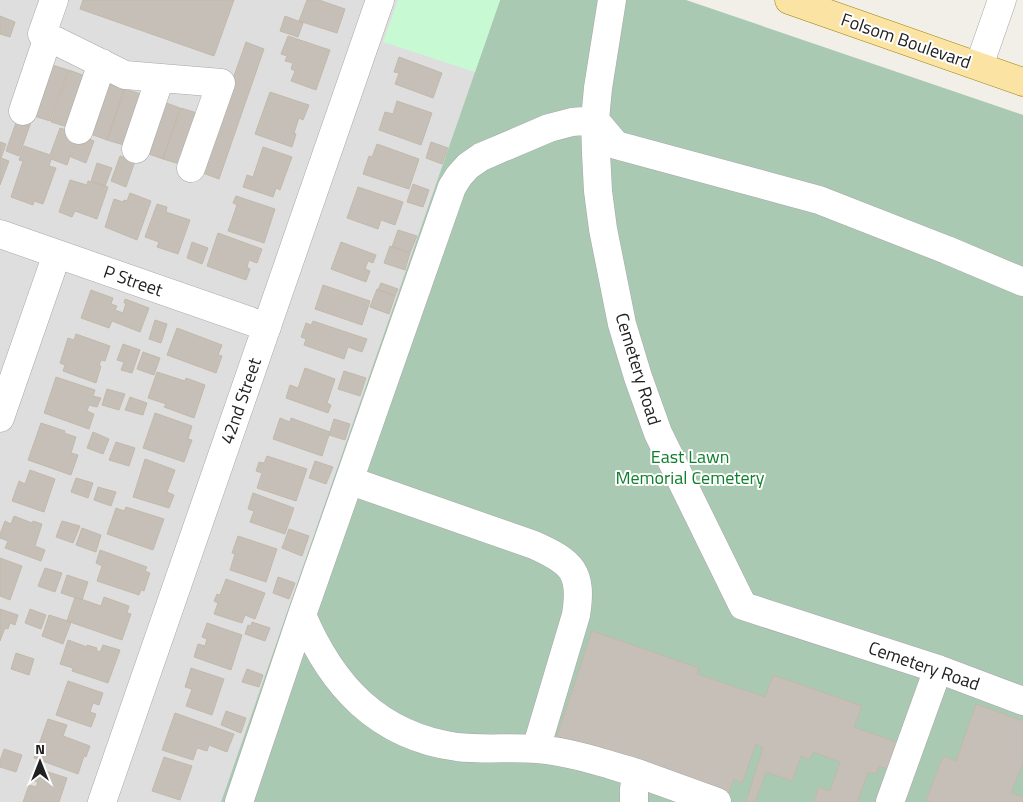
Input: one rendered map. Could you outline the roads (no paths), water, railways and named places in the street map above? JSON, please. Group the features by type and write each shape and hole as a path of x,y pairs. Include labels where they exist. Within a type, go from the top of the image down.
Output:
{"main road":[{"name":"Folsom Boulevard","path":"789,0 1023,82"}],"street":[{"path":"54,0 42,34 48,37 126,75 221,83 191,168"},
{"name":"42nd Street","path":"102,802 380,0"},
{"name":"Cemetery Road","path":"612,0 598,88 595,120 598,191 603,229 622,324 658,433 744,606 938,669 1023,701"},
{"path":"979,66 1002,0"},
{"path":"23,111 48,37"},
{"path":"79,130 102,63"},
{"path":"136,149 160,78"},
{"path":"240,802 302,615 351,481 450,196 459,176 468,166 482,157 549,128 572,122 595,120 616,145 819,200 1023,282"},
{"name":"P Street","path":"0,234 267,327"},
{"path":"0,418 57,254"},
{"path":"351,481 534,545 565,562 574,572 579,585 576,615 536,749"},
{"path":"302,615 316,645 333,673 367,709 387,724 409,735 432,742 457,746 483,749 536,749 574,755 637,773 717,802"},
{"path":"890,802 938,669"},
{"path":"634,802 637,773"}],"park label":[{"name":"East Lawn Memorial Cemetery","path":"690,467"}]}
